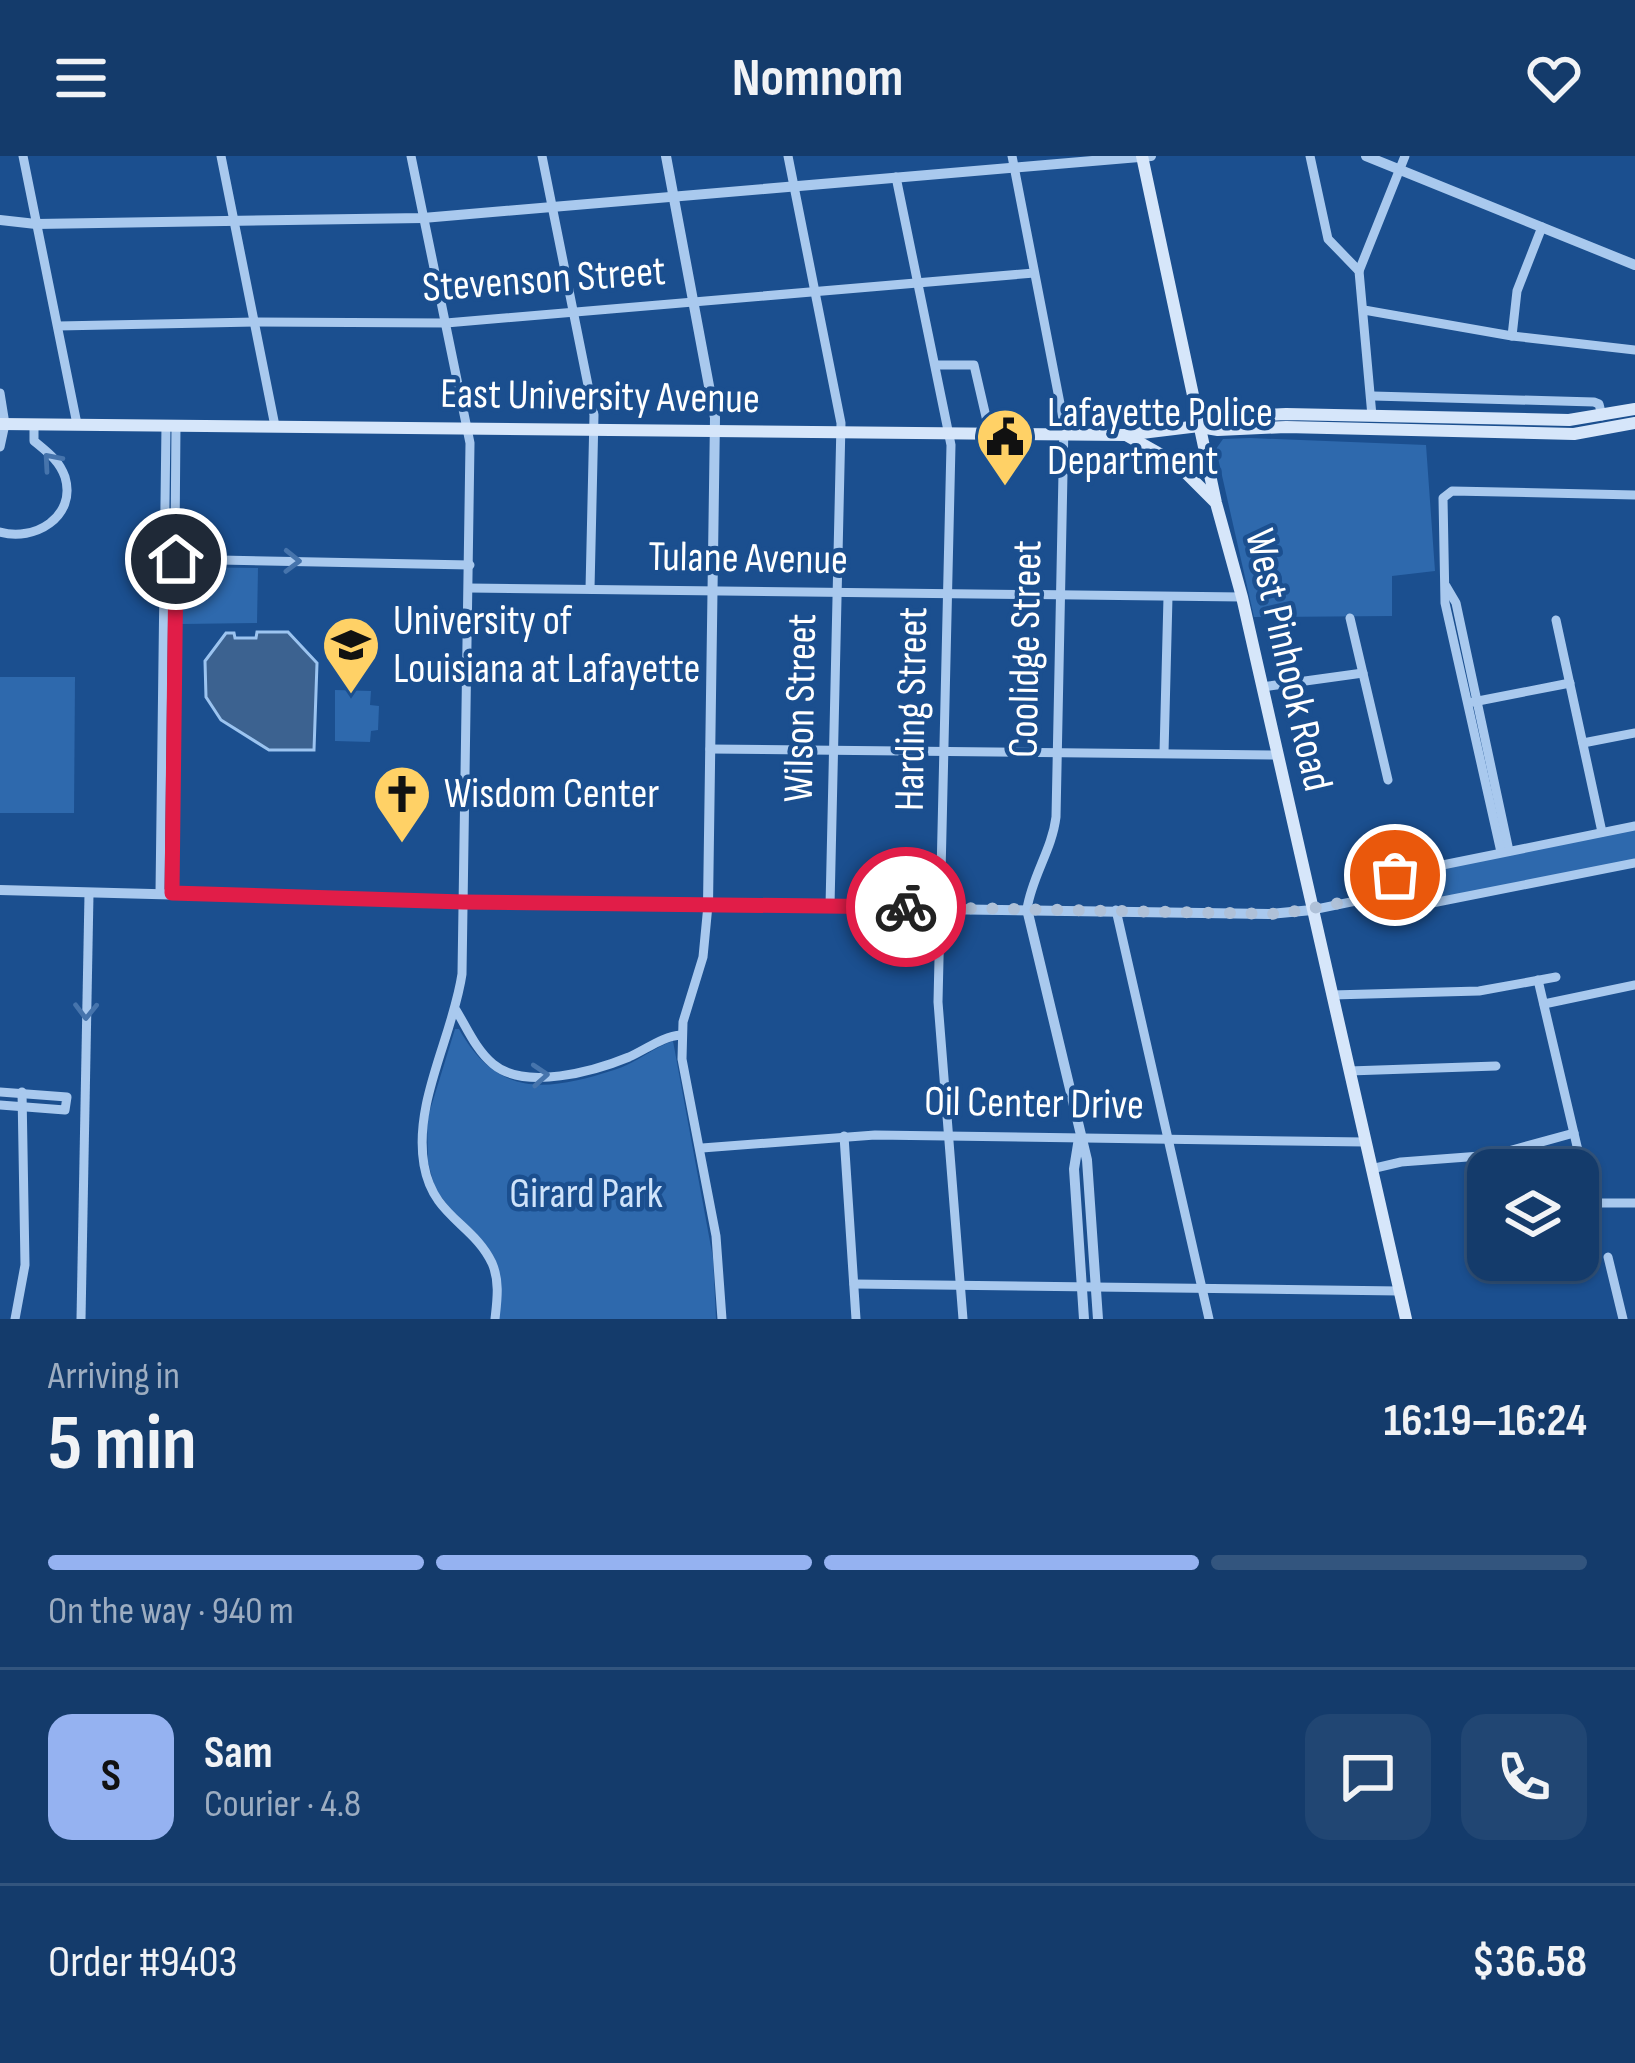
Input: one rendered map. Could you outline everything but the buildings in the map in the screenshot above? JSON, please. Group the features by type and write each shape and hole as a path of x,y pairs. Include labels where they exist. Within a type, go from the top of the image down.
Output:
{"main road":[{"name":"West Pinhook Road","path":"1142,156 1216,503 1242,597 1406,1319"},
{"name":"East University Avenue","path":"1604,424 1635,409"},
{"name":"East University Avenue","path":"3,424 1125,435 1199,426 1216,417 1635,423"},
{"path":"1125,435 1187,471 1216,503"}],"street":[{"path":"23,156 76,424"},
{"path":"221,156 274,426"},
{"path":"411,156 467,428 470,565 462,974 425,1114 422,1150 436,1202 483,1250 494,1268 498,1287 495,1319"},
{"path":"542,156 594,430 590,590"},
{"path":"666,156 715,431 707,905 703,957 681,1035 684,1074 716,1236 722,1319"},
{"name":"Wilson Street","path":"788,156 840,432 830,906"},
{"path":"0,220 36,224 423,218 896,177 1012,161 1151,156"},
{"path":"1310,156 1328,239 1359,271"},
{"path":"1366,156 1403,162 1635,265"},
{"name":"Coolidge Street","path":"1012,161 1064,434 1054,837 1035,876 1028,908"},
{"path":"1372,422 1359,271 1403,162"},
{"name":"Harding Street","path":"896,177 950,434 938,1020 963,1319"},
{"path":"1512,336 1516,291 1542,227"},
{"name":"Stevenson Street","path":"58,326 446,323 1034,273"},
{"path":"1364,310 1512,336 1635,350"},
{"path":"936,365 974,365 989,434"},
{"path":"0,393 0,447"},
{"path":"1372,396 1594,402 1599,404 1604,424"},
{"path":"0,532 20,536 41,531 67,496 58,464 34,442 34,424"},
{"path":"166,893 171,425"},
{"path":"1505,851 1473,702 1445,603 1442,502 1448,493 1635,495"},
{"path":"170,559 470,565"},
{"name":"Tulane Avenue","path":"469,588 1242,597"},
{"path":"1164,753 1168,597"},
{"path":"1350,618 1388,780"},
{"path":"1556,620 1602,832"},
{"path":"1262,688 1363,673"},
{"path":"1473,702 1570,682"},
{"path":"1583,743 1635,733"},
{"path":"710,748 1277,754"},
{"path":"0,890 1280,914 1384,895 1398,874 1635,826"},
{"path":"1384,895 1393,905 1412,908 1635,863"},
{"path":"81,1319 89,895"},
{"path":"1028,908 1079,1138 1074,1169 1089,1287 1098,1319"},
{"path":"1116,910 1209,1319"},
{"path":"1332,995 1479,991 1556,977"},
{"path":"1538,980 1590,1196 1600,1203 1635,1203"},
{"path":"1544,1004 1635,985"},
{"path":"456,1010 489,1060 501,1070 526,1077 606,1065 681,1035"},
{"path":"1349,1071 1496,1066"},
{"path":"0,1091 67,1097 65,1110 0,1105"},
{"path":"15,1319 25,1265 22,1093"},
{"path":"1371,1168 1494,1155 1574,1133"},
{"path":"844,1136 856,1319"},
{"name":"Oil Center Drive","path":"702,1148 844,1136 1365,1142"},
{"path":"1608,1256 1624,1319"},
{"path":"854,1284 1400,1291"},
{"path":"1084,1319 1089,1287"},
{"path":"1620,1303 1635,1300"}],"green space":[{"path":"1223,439 1426,445 1435,571 1392,576 1392,616 1254,617 1216,449"},
{"path":"182,567 258,568 257,623 182,624"},
{"path":"0,677 75,677 74,813 0,813"},
{"path":"335,690 371,691 370,705 379,706 378,730 371,731 370,742 335,741"},
{"path":"1635,829 1635,860 1411,905 1393,896 1404,876"},
{"name":"Girard Park","path":"455,1029 490,1067 507,1078 545,1085 614,1070 673,1041 713,1258 716,1319 499,1319 500,1278 435,1188 428,1162 427,1120"}],"shaded area":[{"path":"257,632 288,632 317,663 314,750 269,750 221,720 206,697 205,661 226,633 256,638"}],"way so far":[{"path":"906,907 1280,914 1384,895 1395,875"}],"place":[{"name":"Lafayette Police Department","path":"1005,488"},
{"name":"University of Louisiana at Lafayette","path":"351,696"},
{"name":"Wisdom Center","path":"402,845"}],"route":[{"path":"176,559 172,893 906,907"}]}
